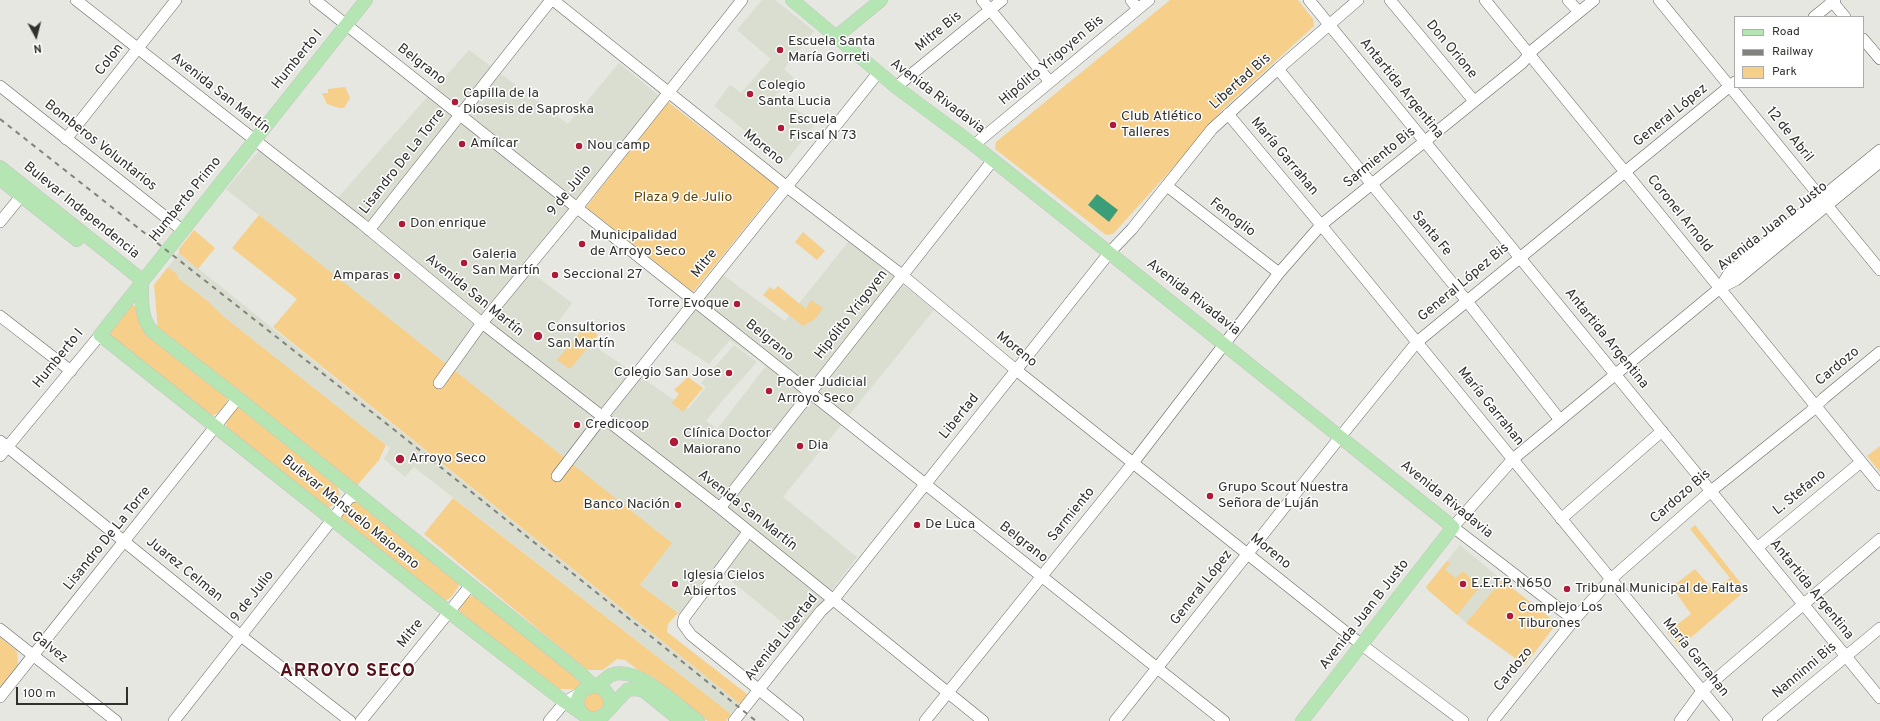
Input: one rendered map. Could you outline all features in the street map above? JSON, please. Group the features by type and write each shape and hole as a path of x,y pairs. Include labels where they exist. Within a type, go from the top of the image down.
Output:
{"main road":[{"name":"Humberto I","path":"255,140 366,0"},
{"name":"Avenida Rivadavia","path":"792,0 878,73 974,145 1110,252 1453,527"},
{"path":"836,37 881,0"},
{"name":"Humberto Primo","path":"136,288 255,140"},
{"name":"Bulevar Independencia","path":"0,167 24,193 136,288"},
{"name":"Bulevar Independencia","path":"0,179 24,193"},
{"name":"Humberto I","path":"100,335 136,288"},
{"path":"136,288 135,298 143,305"},
{"name":"Bulevar Mansuelo Maiorano","path":"136,288 143,305 144,320 147,327 238,398 470,586 583,675 591,688 606,692 610,696 610,708"},
{"name":"Bulevar Mansuelo Maiorano","path":"100,335 449,612 582,714 590,718 598,719 608,713 610,708 627,690 635,689 644,691 681,721"},
{"name":"Avenida Juan B Justo","path":"1302,721 1453,527"},
{"path":"583,675 596,678 626,673 633,675 646,681 698,721"},
{"path":"582,714 578,705 579,697 610,676"}],"street":[{"name":"Avenida San Martín","path":"76,0 369,230 482,323 720,508 983,721"},
{"name":"Colon","path":"66,138 176,0"},
{"name":"Belgrano","path":"314,0 576,209 695,300 809,393 1224,721"},
{"name":"Moreno","path":"552,0 902,276 1016,370 1362,645 1463,721"},
{"name":"Lisandro De La Torre","path":"369,230 552,0"},
{"name":"9 de Julio","path":"439,383 482,323 576,209 742,0"},
{"path":"982,0 1050,82"},
{"name":"Mitre Bis","path":"896,87 1002,0"},
{"path":"1131,0 1138,9"},
{"name":"Hipólito Yrigoyen Bis","path":"974,145 1149,0"},
{"name":"Antartida Argentina","path":"1309,0 1880,698"},
{"name":"Libertad Bis","path":"1110,252 1132,229 1212,129 1278,69 1358,0"},
{"name":"Don Orione","path":"1390,0 1474,101"},
{"name":"Coronel Arnold","path":"1485,0 1880,485"},
{"path":"1568,0 1579,12"},
{"name":"Sarmiento Bis","path":"1226,344 1279,273 1321,225 1522,63 1529,54 1594,0"},
{"name":"12 de Abril","path":"1659,0 1732,84"},
{"path":"1815,16 1833,1 1844,16"},
{"path":"1864,40 1880,59"},
{"name":"Santa Fe","path":"1278,69 1466,300 1560,420"},
{"name":"Mitre","path":"557,476 695,300 878,73"},
{"name":"General López","path":"1626,172 1732,84"},
{"name":"Bomberos Voluntarios","path":"0,86 182,230"},
{"name":"12 de Abril","path":"1735,88 1880,270"},
{"name":"María Garrahan","path":"1228,114 1321,225 1727,721"},
{"name":"Avenida Juan B Justo","path":"1453,527 1513,459 1720,288 1736,280 1880,150"},
{"name":"Hipólito Yrigoyen","path":"720,508 993,160"},
{"name":"Avenida Juan B Justo","path":"1824,201 1880,162"},
{"name":"General López Bis","path":"1341,436 1417,342 1466,300 1626,172"},
{"name":"Fenoglio","path":"1167,186 1279,273"},
{"path":"0,222 24,193"},
{"name":"Libertad","path":"834,600 1110,252"},
{"path":"0,316 71,371"},
{"name":"Humberto I","path":"0,456 4,444 71,371 100,335"},
{"name":"Sarmiento","path":"925,721 1133,463 1226,344"},
{"name":"Cardozo","path":"1816,406 1880,352"},
{"name":"Lisandro De La Torre","path":"0,697 125,542 238,398"},
{"name":"Cardozo Bis","path":"1574,620 1610,579 1711,491 1816,406"},
{"path":"1561,519 1662,431"},
{"name":"General López","path":"1115,721 1341,436"},
{"name":"Juarez Celman","path":"4,444 241,636 350,721"},
{"name":"L. Stefano","path":"1757,548 1861,462"},
{"name":"9 de Julio","path":"174,721 349,498 358,495"},
{"name":"Avenida Rivadavia","path":"1453,527 1574,620"},
{"path":"748,532 684,618 683,624 691,635 798,721"},
{"path":"1680,721 1702,691 1880,539"},
{"name":"Mitre","path":"361,721 470,586"},
{"name":"Avenida Libertad","path":"744,721 762,692 821,611 834,600"},
{"name":"Cardozo","path":"1493,721 1574,620"},
{"name":"Nanninni Bis","path":"1768,721 1880,628"},
{"name":"Galvez","path":"0,629 116,721"},
{"path":"621,696 633,675"},
{"path":"550,721 565,702 591,688"},
{"name":"Avenida Libertad","path":"734,721 762,692"}],"shaded area":[{"path":"762,0 775,0 814,31 784,69 794,78 775,95 816,123 787,160 783,161 714,106 730,85 741,93 771,59 737,30"},
{"path":"469,50 568,124 619,63 663,99 521,265 572,303 558,322 688,409 706,387 701,383 734,345 757,362 706,421 717,429 766,366 730,340 709,364 670,339 722,274 785,321 849,241 934,310 783,497 857,557 798,635 719,571 684,618 640,585 672,543 226,189 263,146 334,202"},
{"path":"1097,194 1118,210 1109,222 1088,205"},
{"path":"179,253 740,704 731,714 414,467 405,477 384,459 390,448 223,316 209,302 178,278 177,274 168,267"},
{"name":"E.E.T.P. N650","path":"1460,545 1502,580 1466,623 1426,587"}],"green space":[{"name":"Club Atlético Talleres","path":"1170,0 1298,0 1313,19 1314,26 1223,109 1180,160 1113,234 1106,235 995,149 996,142"},
{"path":"345,87 350,98 344,108 327,104 322,93 328,93 328,89"},
{"name":"Plaza 9 de Julio","path":"668,102 778,187 693,292 586,207"},
{"path":"259,215 672,543 640,585 678,613 668,624 667,632 747,694 740,704 273,327 297,299 232,248"},
{"path":"194,230 215,248 198,269 179,253 179,249"},
{"path":"803,232 825,251 817,260 795,242"},
{"path":"168,267 177,274 178,278 209,302 223,316 386,445 379,460 355,488 158,330 154,285"},
{"path":"778,286 806,309 811,300 823,308 815,319 803,326 763,295 770,287 774,290"},
{"path":"130,305 134,305 136,308 141,328 227,395 225,406 219,412 212,416 208,416 109,336 109,331"},
{"path":"586,325 598,335 570,369 557,360"},
{"path":"688,377 703,388 683,412 672,403 679,394 674,390"},
{"path":"240,406 333,480 339,492 336,503 327,508 227,431 226,421 237,407"},
{"path":"1880,446 1880,472 1867,456"},
{"path":"453,498 731,714 726,721 708,721 653,677 638,670 625,660 617,659 603,670 587,670 424,534"},
{"path":"356,500 460,582 456,591 450,598 445,601 340,517 347,505"},
{"path":"1695,525 1746,590 1680,647 1667,632 1691,614 1672,587 1695,569 1713,590 1730,578 1690,529"},
{"path":"1447,561 1450,563 1445,570 1456,578 1463,571 1480,587 1457,615 1426,587"},
{"name":"Complejo Los Tiburones","path":"1502,580 1557,623 1525,665 1466,623"},
{"path":"473,595 581,678 582,684 578,689 559,689 458,611 467,598"},
{"path":"0,637 17,651 18,664 0,687"},
{"path":"594,691 604,695 605,709 592,714 584,708 584,702 587,696"}],"railway":[{"path":"0,119 397,432 756,721"}],"place":[{"name":"Escuela Santa María Gorreti","path":"780,50"},
{"name":"Colegio Santa Lucia","path":"750,94"},
{"name":"Capilla de la Diosesis de Saproska","path":"455,102"},
{"name":"Club Atlético Talleres","path":"1113,125"},
{"name":"Escuela Fiscal N 73","path":"781,128"},
{"name":"Amílcar","path":"462,144"},
{"name":"Nou camp","path":"579,146"},
{"name":"Don enrique","path":"402,224"},
{"name":"Municipalidad de Arroyo Seco","path":"582,244"},
{"name":"Galeria San Martín","path":"464,263"},
{"name":"Seccional 27","path":"555,275"},
{"name":"Amparas","path":"397,276"},
{"name":"Torre Evoque","path":"737,304"},
{"name":"Consultorios San Martín","path":"538,336"},
{"name":"Colegio San Jose","path":"729,373"},
{"name":"Poder Judicial Arroyo Seco","path":"769,391"},
{"name":"Credicoop","path":"577,425"},
{"name":"Clínica Doctor Maiorano","path":"674,442"},
{"name":"Dia","path":"800,446"},
{"name":"Arroyo Seco","path":"400,459"},
{"name":"Grupo Scout Nuestra Señora de Luján","path":"1210,496"},
{"name":"Banco Nación","path":"678,505"},
{"name":"De Luca","path":"917,525"},
{"name":"Iglesia Cielos Abiertos","path":"675,584"},
{"name":"E.E.T.P. N650","path":"1463,584"},
{"name":"Tribunal Municipal de Faltas","path":"1567,589"},
{"name":"Complejo Los Tiburones","path":"1510,616"}],"district":[{"name":"ARROYO SECO","path":"348,672"}]}
